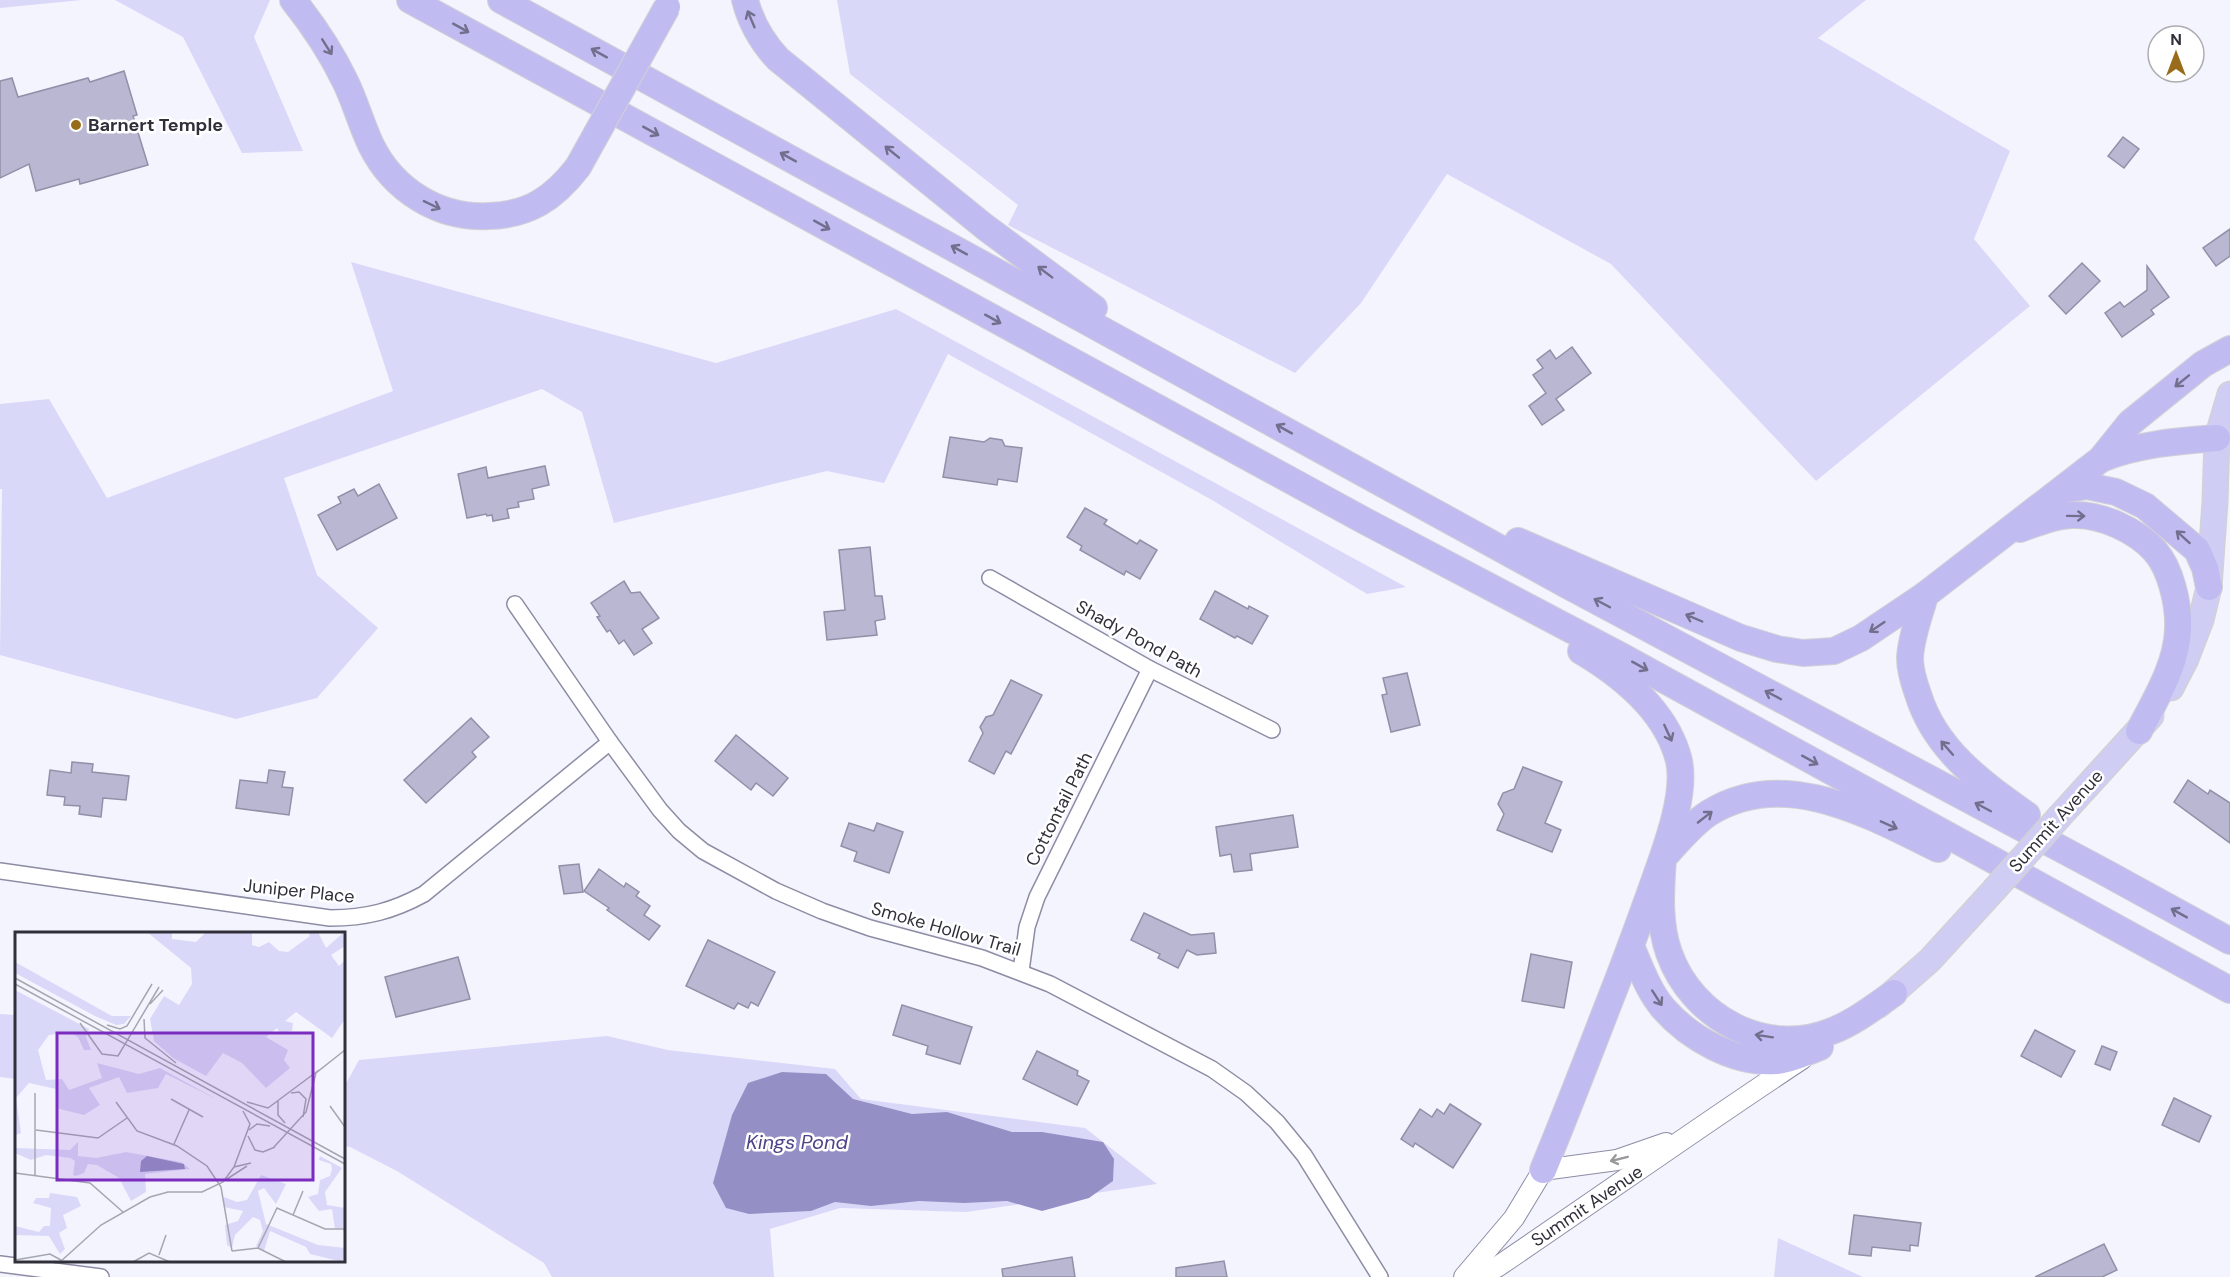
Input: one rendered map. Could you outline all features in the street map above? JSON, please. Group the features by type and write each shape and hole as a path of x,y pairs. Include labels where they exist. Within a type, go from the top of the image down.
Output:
{"highway":[{"path":"293,0 336,62 372,146 398,183 436,208 480,217 520,212 556,193 578,167 669,4"},
{"path":"410,0 1365,521 1621,656 2228,989"},
{"path":"501,0 1195,379 1577,591 2230,941"},
{"path":"745,0 760,37 788,67 985,227 1071,292 1195,379"},
{"path":"1335,457 1605,580 1741,638 1776,649 1803,653 1834,651 1861,638 1925,595 2101,459 2130,423 2203,364 2230,348"},
{"path":"2101,459 2122,451 2151,445 2217,438"},
{"path":"2062,490 2087,486 2116,492 2145,506 2197,550 2205,568 2209,587"},
{"path":"2000,537 2035,523 2072,515 2104,519 2133,533 2155,552 2170,579 2176,601 2178,630 2172,661 2160,692 2139,731"},
{"path":"1365,521 1600,663 1632,688 1652,708 1667,729 1679,762 1679,791 1673,824 1663,858 1543,1170"},
{"path":"1925,595 1913,635 1910,660 1923,713 1938,737 1961,764 1988,787 2108,874"},
{"path":"1894,993 1859,1018 1830,1032 1791,1040 1754,1034 1723,1022 1702,1005 1681,981 1669,954 1660,909 1663,858 1708,814 1741,797 1776,793 1803,795 1830,801 1909,834 2228,989"},
{"path":"1631,946 1648,985 1663,1008 1689,1032 1714,1047 1748,1059 1776,1061 1795,1057 1820,1047"}],"main road":[{"name":"Summit Avenue","path":"1820,1047 1894,993 1930,960 2139,731 2168,694 2186,659 2201,620 2209,587 2216,502 2217,438 2230,394"}],"street":[{"name":"Shady Pond Path","path":"990,578 1150,669 1272,730"},
{"name":"Smoke Hollow Trail","path":"515,604 660,810 679,831 703,851 776,891 832,914 870,928 982,957 1021,971 1212,1069 1246,1094 1277,1122 1304,1155 1380,1277"},
{"name":"Cottontail Path","path":"1021,971 1027,927 1037,897 1150,669"},
{"name":"Juniper Place","path":"0,871 330,918 357,918 381,913 405,905 424,894 610,742"},
{"name":"Summit Avenue","path":"1478,1277 1497,1267 1820,1047"},
{"name":"Summit Avenue","path":"1464,1277 1514,1218 1543,1170 1617,1160 1656,1148 1694,1131"},
{"path":"0,1264 101,1277"}],"shaded area":[{"path":"0,0 82,0 0,8"},
{"path":"115,0 270,0 254,37 303,151 242,153 183,37"},
{"path":"837,0 1866,0 1818,38 2010,151 1974,239 2030,306 1816,481 1611,264 1447,174 1361,303 1295,373 1008,225 1018,205 850,74"},
{"path":"351,262 716,363 896,309 1406,587 1367,594 1212,500 948,354 884,483 827,471 614,523 582,412 542,389 284,478 317,575 378,628 317,698 236,719 0,655 2,489 0,489 0,404 49,399 107,498 393,391"},
{"path":"0,1014 15,1015 15,1079 0,1077"},
{"path":"607,1036 668,1050 835,1069 861,1099 1085,1128 1157,1184 966,1212 840,1208 770,1229 774,1277 552,1277 544,1263 397,1171 345,1146 345,1085 359,1060"},
{"path":"1778,1238 1863,1277 1774,1277"}],"water":[{"name":"Kings Pond","path":"782,1072 826,1074 853,1099 912,1114 947,1112 1012,1132 1042,1132 1103,1142 1114,1159 1113,1181 1089,1198 1042,1211 1007,1201 964,1203 919,1201 871,1206 835,1202 811,1211 749,1214 726,1208 713,1183 732,1115 748,1083"}],"building":[{"path":"124,71 137,115 133,116 148,165 80,184 79,179 36,191 29,164 0,178 0,81 12,78 18,97 88,78 90,82"},
{"path":"2123,137 2139,149 2124,168 2108,156"},
{"path":"2230,229 2230,256 2216,266 2203,248"},
{"path":"2082,263 2100,281 2066,314 2049,296"},
{"path":"2147,266 2169,297 2151,310 2154,314 2122,337 2105,313 2120,302 2124,307 2147,290"},
{"path":"1572,347 1591,373 1556,399 1564,410 1542,425 1529,406 1546,393 1533,375 1543,368 1537,360 1550,350 1556,359"},
{"path":"950,437 984,442 990,438 1002,440 1005,446 1022,448 1017,482 998,479 997,485 943,477"},
{"path":"545,466 549,485 532,489 534,499 518,502 519,507 507,509 509,518 493,521 492,515 487,516 486,514 467,518 458,474 486,467 488,478"},
{"path":"379,484 397,518 337,550 318,515 341,503 338,497 354,489 358,496"},
{"path":"1085,508 1107,520 1104,524 1137,544 1140,540 1157,550 1140,579 1126,571 1124,575 1080,550 1082,546 1067,537"},
{"path":"870,547 875,596 882,596 885,619 875,621 877,635 827,640 824,612 845,610 839,550"},
{"path":"624,581 631,593 640,592 659,618 642,629 652,643 634,655 624,640 619,644 610,630 607,632 591,603"},
{"path":"1215,591 1248,609 1249,606 1268,616 1252,644 1237,636 1235,638 1200,619"},
{"path":"1407,673 1420,725 1391,732 1382,695 1387,694 1383,678"},
{"path":"1011,680 1042,695 1011,754 1006,751 994,774 969,761 983,733 980,727 986,717 993,715"},
{"path":"471,718 489,737 472,752 476,757 426,803 404,780"},
{"path":"736,735 788,778 773,796 756,783 751,790 715,761"},
{"path":"72,762 93,764 92,772 129,776 126,800 103,798 101,817 79,814 80,806 64,805 65,797 47,795 50,770 71,773"},
{"path":"1523,767 1562,782 1545,823 1561,830 1552,852 1497,830 1504,814 1498,804 1503,793 1514,789"},
{"path":"269,770 285,772 282,787 293,788 289,815 236,808 240,780 267,783"},
{"path":"2188,780 2208,794 2210,790 2230,803 2230,843 2174,802"},
{"path":"1293,815 1298,847 1250,854 1252,870 1234,872 1231,854 1220,856 1216,827"},
{"path":"849,823 874,831 877,823 903,832 889,873 854,861 857,852 841,846"},
{"path":"579,864 583,892 564,894 559,866"},
{"path":"599,869 624,887 626,883 639,892 636,896 650,906 644,915 660,926 649,940 584,891"},
{"path":"1144,913 1191,935 1214,933 1216,953 1197,955 1187,950 1178,968 1158,958 1160,954 1131,940"},
{"path":"708,940 775,972 758,1006 751,1002 748,1008 738,1003 734,1009 686,986"},
{"path":"1531,954 1572,962 1564,1008 1522,1001"},
{"path":"458,957 470,999 396,1017 385,977"},
{"path":"902,1005 972,1027 960,1064 926,1054 928,1046 893,1035"},
{"path":"2035,1030 2075,1051 2061,1077 2021,1056"},
{"path":"2102,1046 2117,1052 2110,1070 2095,1064"},
{"path":"1037,1051 1078,1071 1077,1075 1089,1081 1077,1105 1023,1079"},
{"path":"2174,1098 2211,1116 2199,1142 2162,1125"},
{"path":"1450,1104 1481,1124 1453,1168 1415,1143 1413,1147 1401,1139 1420,1109 1432,1117 1437,1109 1444,1114"},
{"path":"1854,1215 1921,1223 1918,1246 1910,1245 1910,1251 1872,1247 1871,1256 1849,1254"},
{"path":"2104,1244 2117,1270 2102,1277 2035,1277"},
{"path":"1072,1257 1075,1277 1003,1277 1002,1269"},
{"path":"1224,1261 1227,1277 1176,1277 1176,1268"}],"place":[{"name":"Barnert Temple","path":"76,125"}]}
